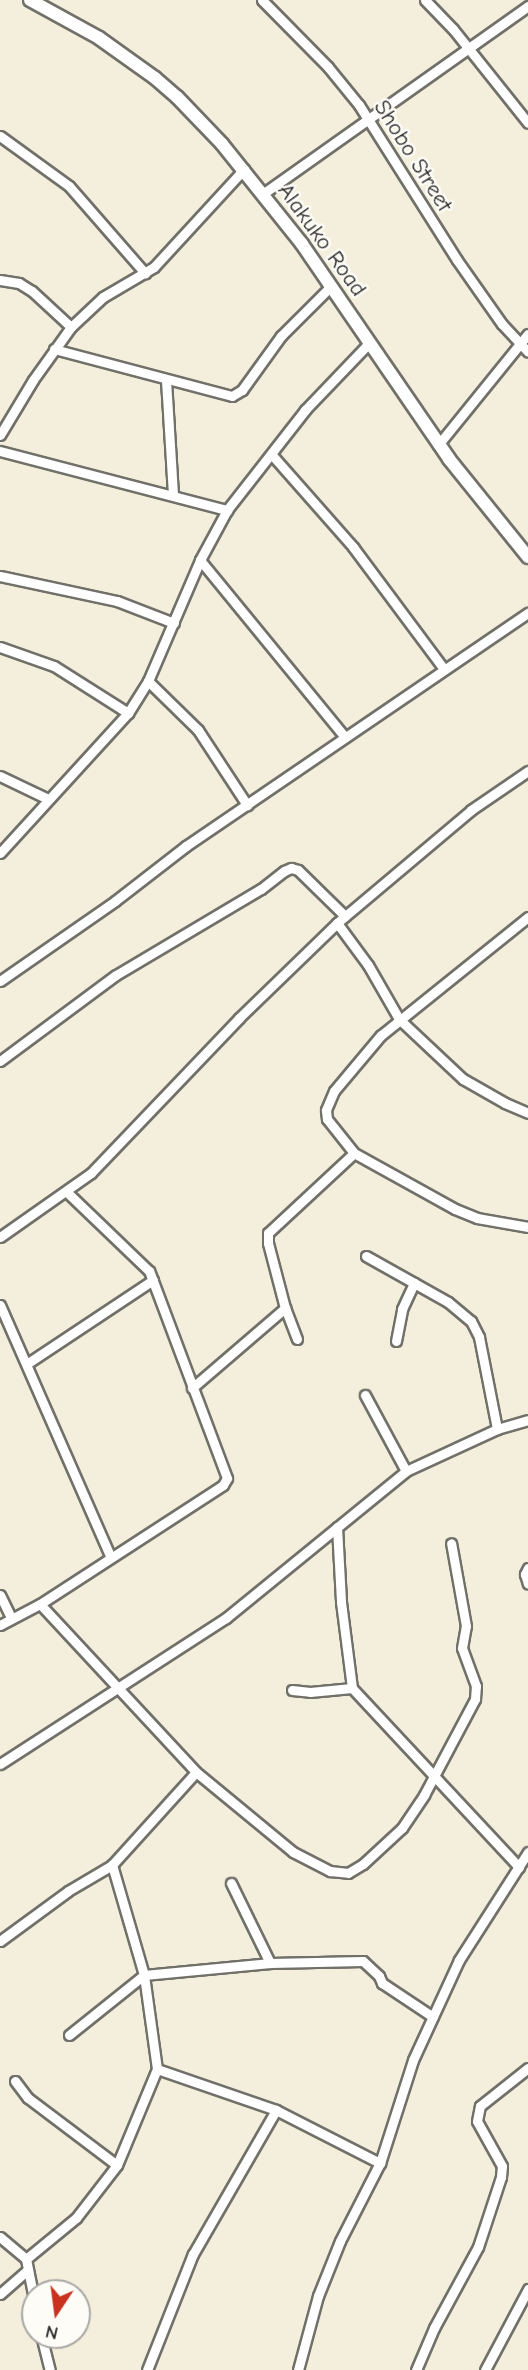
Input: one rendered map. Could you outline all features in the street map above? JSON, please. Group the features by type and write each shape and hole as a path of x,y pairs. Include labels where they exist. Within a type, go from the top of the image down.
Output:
{"main road":[{"name":"Alakuko Road","path":"30,0 92,34 155,78 191,110 244,169 331,286 438,445 528,557"}],"street":[{"name":"Shobo Street","path":"262,0 328,67 369,121 457,260 518,344 528,352"},
{"path":"425,0 468,48 528,123"},
{"path":"264,193 528,6"},
{"path":"0,136 69,186 145,273"},
{"path":"0,435 54,349 71,327 103,297 145,273 167,255 244,169"},
{"path":"0,280 19,283 32,291 71,327"},
{"path":"54,349 229,396 235,394 281,336 331,286"},
{"path":"438,445 528,334"},
{"path":"0,853 128,713 148,681 200,560 226,510 272,456 314,400 370,342"},
{"path":"166,380 173,495"},
{"path":"0,452 226,510"},
{"path":"272,456 353,547 444,669"},
{"path":"200,560 344,736"},
{"path":"0,576 117,601 174,623"},
{"path":"0,981 344,736 528,612"},
{"path":"0,648 54,666 128,713"},
{"path":"148,681 198,730 247,805"},
{"path":"0,1237 91,1173 239,1018 341,919 471,810 528,771"},
{"path":"0,776 48,799"},
{"path":"0,1061 116,975 261,889 291,868 298,870 341,919 398,1019 463,1079 528,1113"},
{"path":"528,917 381,1035 328,1100 327,1119 354,1153 455,1209 477,1218 528,1227"},
{"path":"298,1339 285,1308 268,1243 268,1233 354,1153"},
{"path":"0,1625 40,1604 110,1555 223,1485 227,1478 153,1280 142,1261 66,1191"},
{"path":"366,1256 448,1303 471,1321 479,1337 497,1430"},
{"path":"28,1363 153,1280"},
{"path":"396,1341 402,1309 414,1283"},
{"path":"0,1305 28,1363 110,1555"},
{"path":"192,1388 285,1308"},
{"path":"365,1395 406,1471"},
{"path":"0,1764 226,1618 406,1471 497,1430 528,1420"},
{"path":"337,1527 341,1602 352,1688 519,1867"},
{"path":"40,1604 196,1772 293,1852 339,1874 363,1864 401,1828 435,1777 471,1711 476,1686 462,1648 466,1626 451,1543"},
{"path":"528,1568 525,1574 528,1584"},
{"path":"0,1595 11,1618"},
{"path":"292,1690 310,1692 352,1688"},
{"path":"0,1941 68,1891 112,1865 196,1772"},
{"path":"298,2370 318,2296 335,2252 380,2163 413,2060 459,1960 528,1852"},
{"path":"26,2259 76,2218 117,2165 157,2069 144,1975 112,1865"},
{"path":"231,1883 270,1963"},
{"path":"69,2035 144,1975 270,1963 363,1961 379,1976 382,1983 433,2017"},
{"path":"415,2370 434,2328 478,2247 501,2177 502,2166 477,2121 480,2106 528,2068"},
{"path":"157,2069 276,2110 380,2163"},
{"path":"15,2081 28,2098 51,2117 117,2165"},
{"path":"147,2370 193,2254 276,2110"},
{"path":"0,2237 26,2259 30,2279"},
{"path":"0,2294 28,2270"},
{"path":"485,2370 528,2289"},
{"path":"45,2349 50,2370"}]}
